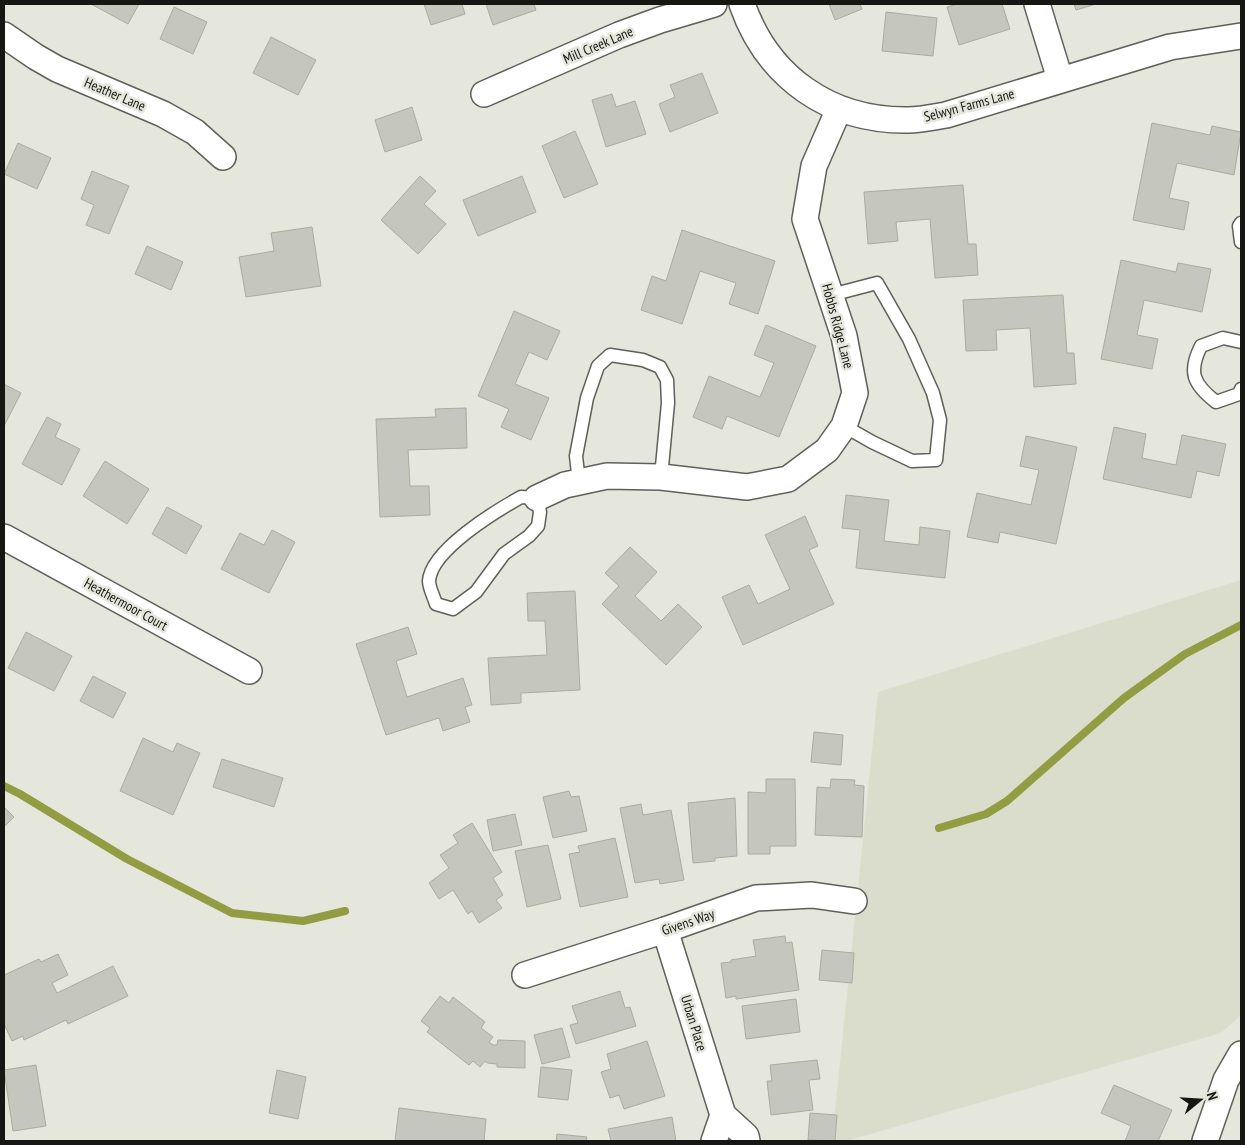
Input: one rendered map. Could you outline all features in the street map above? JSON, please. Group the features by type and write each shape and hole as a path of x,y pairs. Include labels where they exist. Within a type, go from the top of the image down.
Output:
{"street":[{"name":"Mill Creek Lane","path":"484,94 619,35 660,20 714,4"},
{"name":"Selwyn Farms Lane","path":"742,4 765,51 789,78 818,99 839,109 874,118 910,120 946,115 1170,46 1241,36"},
{"path":"1037,4 1060,79"},
{"name":"Heather Lane","path":"4,35 36,57 57,68 163,114 195,132 224,157"},
{"name":"Hobbs Ridge Lane","path":"537,498 565,485 607,476 661,477 747,487 788,478 827,450 844,426 855,393 844,336 805,220 814,166 839,109"},
{"name":"Heathermoor Court","path":"4,537 249,671"},
{"name":"Givens Way","path":"525,975 665,930 756,898 812,896 854,902"},
{"name":"Urban Place","path":"665,930 723,1116"},
{"path":"1205,1141 1226,1080 1241,1054"},
{"path":"714,1141 723,1116 746,1136 747,1141"}],"lane":[{"path":"1241,223 1239,226 1241,242"},
{"path":"831,295 877,283 909,339 933,393 940,420 936,460 912,461 844,426"},
{"path":"1241,342 1223,338 1201,346 1194,360 1194,375 1204,392 1216,402 1239,394 1241,389"},
{"path":"579,482 576,456 587,398 598,366 610,355 643,360 660,367 667,380 668,402 661,477"},
{"path":"521,497 537,498 540,512 538,526 529,536 504,554 476,592 453,609 436,604 429,582 433,567 461,535 496,511 521,497"}],"shaded area":[{"path":"1241,580 1241,1015 1221,1033 846,1141 832,1141 878,692"}],"building":[{"path":"91,4 139,4 128,24"},
{"path":"424,4 462,4 465,14 431,25"},
{"path":"486,4 534,4 536,10 493,25"},
{"path":"829,4 860,4 862,9 835,20"},
{"path":"958,4 1002,4 1010,29 959,45 947,7"},
{"path":"1074,4 1096,4 1076,10"},
{"path":"174,7 207,22 193,54 160,39"},
{"path":"886,12 937,18 933,56 882,51"},
{"path":"271,37 316,60 298,95 253,73"},
{"path":"702,73 718,113 670,132 659,104 675,97 670,85"},
{"path":"612,94 616,107 635,101 646,134 606,147 592,100"},
{"path":"412,107 422,140 385,152 375,120"},
{"path":"1152,123 1210,135 1212,126 1241,132 1234,175 1177,163 1169,198 1189,202 1184,230 1133,220"},
{"path":"575,131 598,184 564,198 542,146"},
{"path":"18,143 51,158 37,189 4,174"},
{"path":"92,171 129,186 109,234 86,225 94,205 81,199"},
{"path":"420,176 436,191 424,204 446,224 418,254 381,220"},
{"path":"522,176 536,212 478,236 463,200"},
{"path":"963,185 968,244 976,244 978,275 935,278 930,219 896,222 898,241 868,244 864,192"},
{"path":"312,227 321,286 246,297 239,257 274,251 271,233"},
{"path":"682,230 775,261 758,314 729,304 736,283 700,271 682,324 641,310 652,276 666,281"},
{"path":"147,246 183,262 171,290 135,274"},
{"path":"1121,260 1176,272 1178,263 1211,269 1202,312 1144,300 1137,335 1158,339 1152,369 1101,359"},
{"path":"1063,295 1067,353 1074,353 1076,384 1034,387 1030,328 996,330 997,350 966,351 963,300"},
{"path":"514,311 560,331 547,360 529,352 515,384 549,398 531,440 501,427 509,409 478,396"},
{"path":"766,325 816,346 779,437 727,416 722,429 693,417 709,376 760,397 774,363 754,355"},
{"path":"4,384 21,393 4,426"},
{"path":"466,408 467,448 408,450 410,486 429,486 430,515 380,517 376,419 436,417 435,409"},
{"path":"47,417 61,424 55,437 80,449 62,485 22,464"},
{"path":"1114,427 1146,434 1142,458 1176,465 1182,435 1226,444 1219,476 1197,471 1191,498 1103,479"},
{"path":"1026,436 1077,447 1056,544 1000,532 998,543 967,537 977,493 1031,505 1039,470 1020,466"},
{"path":"105,461 149,489 127,524 83,496"},
{"path":"846,495 889,500 884,541 919,545 920,527 950,531 945,578 856,568 860,530 842,528"},
{"path":"167,507 202,526 186,554 152,534"},
{"path":"805,516 818,546 809,550 834,604 743,645 722,597 749,585 758,604 790,589 765,535"},
{"path":"272,530 295,542 269,593 221,569 240,533 264,545"},
{"path":"630,547 657,572 635,596 661,621 678,604 702,627 666,665 602,604 619,586 605,573"},
{"path":"575,591 580,690 521,693 521,703 491,705 488,658 547,655 545,621 528,621 527,593"},
{"path":"408,627 417,654 396,661 407,697 463,678 472,705 465,707 470,722 443,731 439,718 386,735 356,644"},
{"path":"26,632 72,656 54,691 8,668"},
{"path":"93,676 126,693 113,718 80,701"},
{"path":"814,732 843,735 841,765 811,762"},
{"path":"143,738 173,752 177,743 200,753 173,815 120,791"},
{"path":"222,759 283,778 274,807 213,787"},
{"path":"766,779 795,779 796,846 770,846 770,854 748,854 748,792 766,793"},
{"path":"831,779 855,780 854,785 864,786 862,837 815,835 817,787 830,788"},
{"path":"569,791 571,797 579,796 587,831 553,838 543,797"},
{"path":"735,798 737,856 693,863 688,803"},
{"path":"641,804 643,815 671,810 684,880 660,884 659,879 635,883 620,808"},
{"path":"4,807 14,817 4,827"},
{"path":"515,814 522,845 493,851 487,820"},
{"path":"472,823 502,872 493,878 503,895 496,900 502,908 479,923 472,911 468,914 453,890 439,899 429,883 449,868 440,855 458,843 453,835"},
{"path":"615,838 628,897 580,907 569,854 580,852 578,846"},
{"path":"548,845 561,899 527,907 515,851"},
{"path":"785,936 786,943 792,942 799,990 736,999 736,996 726,998 721,963 756,956 753,940"},
{"path":"822,950 854,953 852,983 819,980"},
{"path":"58,954 68,975 52,983 57,993 113,966 128,996 68,1024 66,1020 24,1040 23,1036 12,1041 4,1024 4,975 39,959 41,962"},
{"path":"620,991 625,1008 630,1007 636,1026 576,1044 570,1025 578,1023 572,1006"},
{"path":"440,996 449,1003 453,997 485,1022 481,1028 493,1037 489,1042 493,1045 497,1045 498,1040 525,1041 525,1068 497,1067 497,1064 485,1061 480,1067 473,1061 469,1065 427,1032 430,1028 421,1021"},
{"path":"796,999 800,1032 746,1039 742,1006"},
{"path":"562,1028 570,1057 542,1064 534,1035"},
{"path":"647,1041 665,1096 624,1109 619,1095 610,1098 601,1072 611,1069 607,1054"},
{"path":"817,1060 820,1079 809,1080 813,1110 771,1115 767,1081 772,1081 770,1065"},
{"path":"36,1065 46,1126 13,1131 4,1070"},
{"path":"541,1067 572,1070 568,1100 538,1097"},
{"path":"277,1070 306,1077 298,1119 269,1113"},
{"path":"1114,1085 1172,1110 1158,1141 1125,1141 1131,1126 1101,1113"},
{"path":"399,1108 486,1119 484,1141 395,1141"},
{"path":"810,1113 837,1115 835,1141 808,1140"},
{"path":"672,1117 676,1141 611,1141 608,1129"},
{"path":"557,1134 587,1137 586,1141 556,1141"}],"waterway":[{"path":"939,828 986,814 1007,801 1124,698 1185,654 1241,625"},
{"path":"4,786 127,859 232,913 303,921 345,911"}]}
